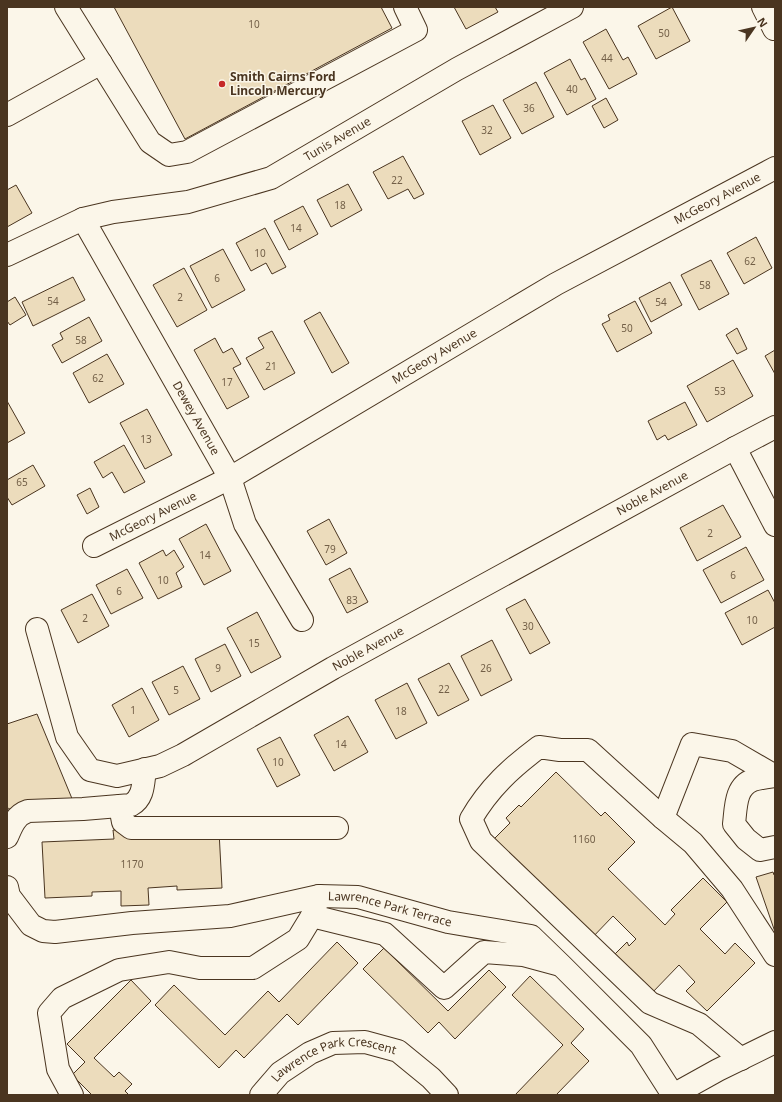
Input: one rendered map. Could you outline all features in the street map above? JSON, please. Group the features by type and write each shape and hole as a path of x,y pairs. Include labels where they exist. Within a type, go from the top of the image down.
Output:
{"street":[{"path":"66,7 150,142 169,155 187,152 416,30 405,7"},
{"name":"Tunis Avenue","path":"7,255 83,219 113,212 188,202 271,178 457,69 572,7"},
{"path":"763,7 774,29"},
{"path":"7,115 101,62"},
{"name":"McGeory Avenue","path":"94,546 230,478 556,284 775,168"},
{"name":"Dewey Avenue","path":"83,219 230,478 245,524 302,620"},
{"name":"Noble Avenue","path":"37,629 67,738 90,770 117,776 160,766 183,755 333,668 735,448 775,428"},
{"path":"735,448 775,525"},
{"path":"663,818 692,744 732,751 775,776"},
{"path":"741,1059 699,1024 650,1003 481,842 471,819 481,801 495,785 515,765 539,747 560,750 588,750 693,843 732,889 775,955"},
{"path":"7,837 16,817 28,810 83,809 131,805 137,802 141,795 145,769"},
{"path":"775,776 752,780 742,789 738,794 734,824 746,839 760,850 775,847"},
{"path":"120,806 123,822 131,828 337,828"},
{"path":"7,887 9,896 31,925 43,931 55,932 132,923 230,916 315,906 385,934 444,988 484,952 523,955 562,966"},
{"name":"Lawrence Park Terrace","path":"315,906 358,897 448,922 531,936 641,1045 680,1093"},
{"path":"72,1095 58,1069 50,1012 62,998 119,970 169,962 200,968 253,968 298,939 315,906"},
{"name":"Lawrence Park Crescent","path":"261,1095 280,1073 310,1053 333,1043 365,1042 398,1051 431,1078 447,1095"},
{"path":"680,1093 775,1042"}],"building":[{"name":"Smith Cairns Ford Lincoln Mercury","path":"114,7 381,7 392,28 185,139"},
{"path":"454,7 495,7 498,12 466,29"},
{"path":"672,7 690,41 656,59 638,26"},
{"path":"606,29 623,60 628,57 637,74 609,89 583,42"},
{"path":"570,59 581,80 585,78 596,99 567,115 544,73"},
{"path":"536,82 554,117 522,134 503,100"},
{"path":"606,98 618,120 604,128 592,106"},
{"path":"493,105 511,138 480,155 462,121"},
{"path":"403,156 424,194 414,199 408,189 388,199 373,172"},
{"path":"348,184 362,210 331,227 317,200"},
{"path":"16,185 32,213 7,227 7,190"},
{"path":"303,206 318,234 289,250 274,221"},
{"path":"265,228 286,267 272,274 266,263 251,271 236,243"},
{"path":"756,237 772,268 744,284 727,253"},
{"path":"223,249 245,290 212,308 190,266"},
{"path":"711,260 729,294 699,310 681,275"},
{"path":"184,268 207,310 177,327 153,285"},
{"path":"73,277 85,300 33,326 22,302"},
{"path":"670,282 682,305 651,322 639,298"},
{"path":"15,297 26,315 10,325 7,321 7,302"},
{"path":"635,301 652,333 617,352 602,324 610,320 608,315"},
{"path":"320,312 349,363 332,373 304,321"},
{"path":"89,317 102,341 62,363 52,345 63,339 60,333"},
{"path":"737,328 747,349 737,354 726,335"},
{"path":"272,331 295,373 264,390 246,358 264,348 258,338"},
{"path":"215,338 223,353 232,348 241,364 233,368 249,397 227,409 194,350"},
{"path":"775,350 775,374 765,356"},
{"path":"107,354 124,384 89,403 73,373"},
{"path":"733,360 753,396 707,422 687,386"},
{"path":"7,401 25,433 7,443"},
{"path":"685,402 697,425 668,440 665,435 657,440 648,421"},
{"path":"147,409 172,455 145,469 120,423"},
{"path":"124,445 145,482 124,493 112,472 103,478 94,462"},
{"path":"33,465 45,486 12,505 7,497 7,480"},
{"path":"90,488 99,507 87,514 77,495"},
{"path":"723,505 741,537 697,561 680,528"},
{"path":"329,519 347,553 326,565 307,531"},
{"path":"206,524 231,571 204,585 179,539"},
{"path":"746,547 764,580 721,603 703,570"},
{"path":"163,550 166,556 174,550 184,567 176,573 182,587 158,599 139,563"},
{"path":"350,568 368,602 347,613 329,579"},
{"path":"127,569 143,598 111,614 96,585"},
{"path":"768,590 775,603 775,627 742,645 725,613"},
{"path":"92,594 109,626 78,643 61,610"},
{"path":"525,599 550,643 530,654 506,609"},
{"path":"257,612 281,657 251,673 227,628"},
{"path":"492,640 512,680 481,696 461,656"},
{"path":"225,644 241,676 211,692 195,659"},
{"path":"449,663 469,700 438,716 418,679"},
{"path":"183,666 200,699 169,715 152,682"},
{"path":"407,683 427,723 396,739 375,700"},
{"path":"142,688 159,720 129,737 112,705"},
{"path":"37,714 73,801 65,807 8,809 7,724"},
{"path":"348,716 368,752 334,771 314,735"},
{"path":"280,737 300,775 277,787 257,749"},
{"path":"556,772 601,816 605,812 635,842 608,869 665,925 675,914 671,910 703,878 727,902 700,929 725,954 735,943 755,963 707,1011 686,991 695,982 679,965 650,995 611,958 627,942 629,946 636,939 613,916 589,941 490,843 510,823 506,818 519,805 521,807"},
{"path":"113,830 219,831 222,888 177,890 177,886 148,888 149,905 121,906 121,891 92,892 92,896 45,898 42,842 114,839"},
{"path":"773,872 775,875 775,932 756,877"},
{"path":"337,942 358,963 298,1025 287,1014 244,1058 236,1050 219,1068 155,1005 174,985 225,1035 268,991 279,1002"},
{"path":"384,948 448,1011 489,970 506,987 455,1039 439,1022 428,1033 363,969"},
{"path":"530,976 584,1029 571,1043 589,1061 556,1095 515,1095 563,1045 512,995"},
{"path":"131,980 151,1001 94,1058 114,1077 119,1072 132,1084 125,1091 129,1095 92,1095 72,1075 85,1062 67,1044"}],"place":[{"name":"Smith Cairns Ford Lincoln Mercury","path":"222,84"}]}
